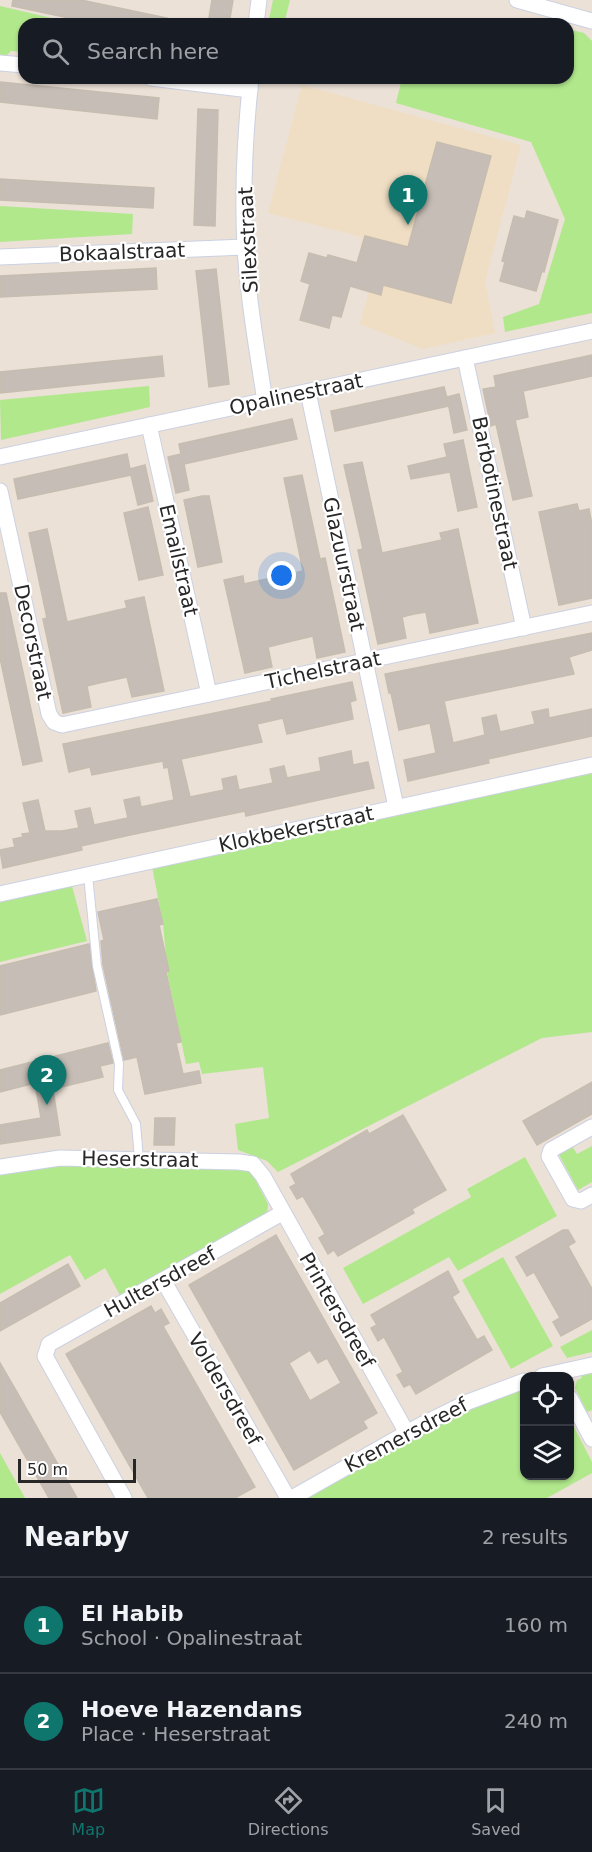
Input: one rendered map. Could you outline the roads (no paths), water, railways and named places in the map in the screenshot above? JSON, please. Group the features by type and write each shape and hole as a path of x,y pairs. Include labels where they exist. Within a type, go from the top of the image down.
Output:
{"street":[{"path":"257,18 259,0"},
{"path":"517,0 592,19"},
{"path":"0,63 18,64"},
{"name":"Silexstraat","path":"250,84 244,164 245,247 265,401"},
{"name":"Bokaalstraat","path":"0,257 245,247"},
{"name":"Opalinestraat","path":"0,457 592,331"},
{"name":"Barbotinestraat","path":"465,358 524,628"},
{"name":"Glazuurstraat","path":"308,392 396,807"},
{"name":"Emailstraat","path":"150,425 209,694"},
{"name":"Decorstraat","path":"0,490 49,714 54,722"},
{"name":"Tichelstraat","path":"54,722 62,725 592,613"},
{"name":"Klokbekerstraat","path":"0,894 592,765"},
{"path":"592,1127 551,1150 549,1156 573,1198 581,1201 592,1195"},
{"name":"Heserstraat","path":"0,1167 60,1158 246,1162 258,1169 268,1187"},
{"name":"Printersdreef","path":"268,1187 407,1433"},
{"name":"Hultersdreef","path":"124,1498 45,1356 49,1344 282,1213"},
{"name":"Voldersdreef","path":"163,1280 290,1498"},
{"path":"563,1372 592,1365"},
{"name":"Kremersdreef","path":"290,1498 468,1402 520,1383"},
{"path":"574,1405 592,1439"}],"lane":[{"path":"88,875 97,966 119,1064 118,1090 136,1124 139,1159"}],"place":[{"name":"El Habib","path":"408,225"},
{"name":"Hoeve Hazendans","path":"47,1105"}]}
